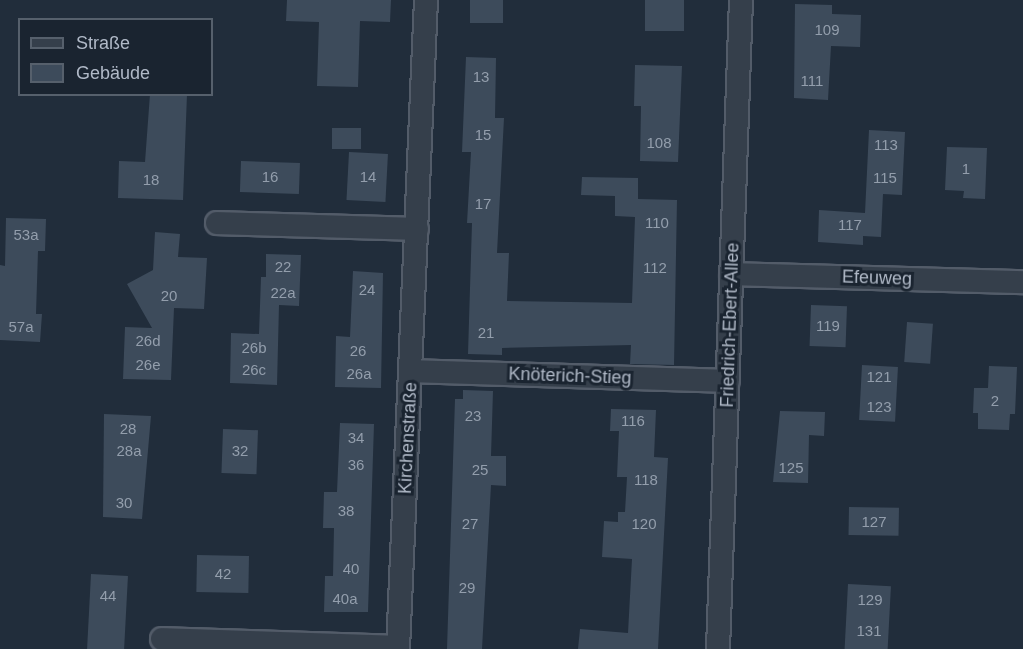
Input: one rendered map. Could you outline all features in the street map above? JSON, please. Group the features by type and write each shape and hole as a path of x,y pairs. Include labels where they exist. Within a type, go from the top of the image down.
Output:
{"street":[{"name":"Kirchenstraße","path":"162,639 398,648 426,0"},
{"name":"Friedrich-Ebert-Allee","path":"718,649 741,0"},
{"path":"217,223 417,229"},
{"name":"Efeuweg","path":"731,274 1023,282"},
{"name":"Knöterich-Stieg","path":"411,371 728,381"}],"building":[{"path":"287,0 391,0 390,22 360,21 358,87 317,86 319,22 286,21"},
{"path":"470,0 503,0 503,23 470,23"},
{"path":"645,0 684,0 684,31 645,31"},
{"path":"795,4 832,5 832,14 861,15 860,47 831,46 828,100 794,98"},
{"path":"466,57 496,58 495,118 504,118 497,253 509,253 507,301 632,303 635,217 615,216 615,196 581,195 582,177 638,178 638,199 677,200 674,365 630,364 631,345 502,348 502,355 468,354 472,223 467,223 471,152 462,152"},
{"path":"635,65 682,66 678,162 640,161 641,106 634,106"},
{"path":"150,96 187,96 183,200 118,198 119,161 145,162"},
{"path":"332,128 361,128 361,149 332,149"},
{"path":"869,130 905,132 902,195 883,194 881,237 863,236 863,245 818,242 819,210 865,213"},
{"path":"947,147 987,148 985,199 963,198 964,191 945,190"},
{"path":"349,152 388,154 385,202 346,200"},
{"path":"241,161 300,163 299,194 240,192"},
{"path":"6,218 46,219 45,251 38,251 36,314 42,314 40,342 0,340 0,265 5,266"},
{"path":"155,232 180,234 178,257 207,258 204,309 174,308 171,380 123,379 125,327 152,328 127,284 153,270"},
{"path":"266,254 301,255 299,306 279,305 277,385 230,383 231,333 259,334 261,277 266,277"},
{"path":"353,271 383,273 381,388 335,387 336,336 350,337"},
{"path":"811,305 847,306 846,347 810,346"},
{"path":"907,322 933,324 930,364 904,362"},
{"path":"862,365 898,367 895,422 859,420"},
{"path":"989,366 1017,367 1015,414 1010,414 1009,430 978,429 978,413 973,413 974,388 988,388"},
{"path":"463,390 493,391 491,456 506,456 506,486 491,485 482,649 447,649 455,399 463,399"},
{"path":"611,409 656,410 654,457 668,458 658,649 578,649 580,629 628,633 632,559 602,557 604,521 618,522 618,512 625,512 627,477 617,477 619,431 610,431"},
{"path":"780,411 825,412 824,436 809,435 808,483 773,482"},
{"path":"104,414 151,416 142,519 103,517"},
{"path":"340,423 374,424 368,612 324,612 325,576 333,576 334,528 323,528 324,492 337,492"},
{"path":"223,429 258,430 256,474 221,473"},
{"path":"849,507 899,508 899,536 849,535"},
{"path":"197,555 249,556 248,593 196,592"},
{"path":"91,574 128,576 124,649 87,649"},
{"path":"848,584 891,586 888,649 845,649"}]}
